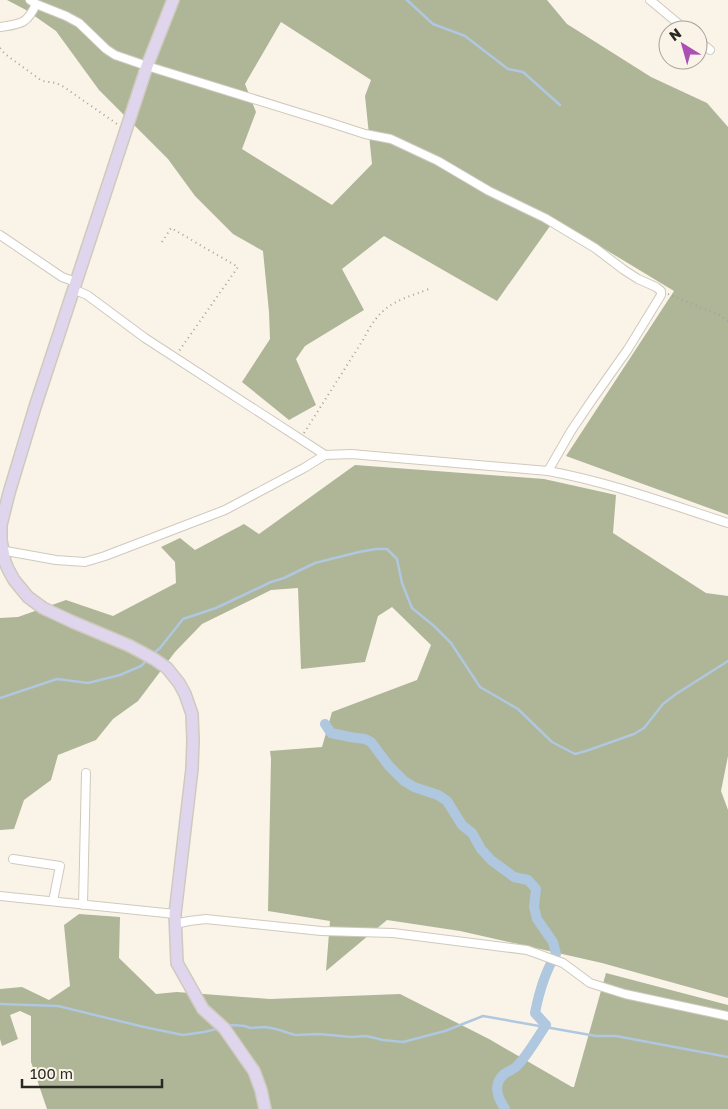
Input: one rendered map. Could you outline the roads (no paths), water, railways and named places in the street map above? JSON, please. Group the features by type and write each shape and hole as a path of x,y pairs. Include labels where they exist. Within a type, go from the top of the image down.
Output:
{"street":[{"path":"173,0 147,66 34,407 8,493 1,525 0,540 5,562 14,580 21,590 34,602 73,622 142,652 167,668 185,694 192,714 192,769 175,919 177,963 203,1009 224,1028 254,1071 265,1109"},
{"path":"650,0 674,20"},
{"path":"0,27 20,24 32,14 33,2 79,23 115,55 365,134 391,139 438,161 489,191 545,218 595,248 631,275 661,291 661,295 628,349 576,423 548,471"},
{"path":"0,235 88,295 145,338 325,455"},
{"path":"1,550 56,560 85,562 225,510 325,455 351,454 548,471 575,476 617,488 728,523"},
{"path":"83,905 86,774"},
{"path":"13,859 60,866 53,901"},
{"path":"0,896 53,901 189,921 206,919 321,931 393,933 527,950 563,963 590,982 625,994 728,1016"}],"waterway":[{"path":"407,0 433,24 465,36 508,69 523,72 560,105"},
{"path":"153,654 183,619 216,608 315,563 359,552 387,549 397,559 402,583 412,608 451,643 480,687 518,709 552,742 575,754 634,734 644,728 663,704 728,661"},
{"path":"0,698 57,679 88,683 120,675 141,666 147,660"},
{"path":"325,724 331,733 365,739 371,742 389,766 404,781 414,787 438,795 447,801 462,825 472,833 481,849 491,860 514,877 528,880 536,889 534,907 537,919 553,942 556,954 543,982 535,1013 546,1025 521,1062 500,1078 497,1092 505,1109"},
{"path":"0,1004 58,1006 183,1035 220,1028"},
{"path":"227,1026 265,1027 295,1035 366,1036 403,1042 445,1031 483,1016 596,1036 616,1036 728,1057"}]}
